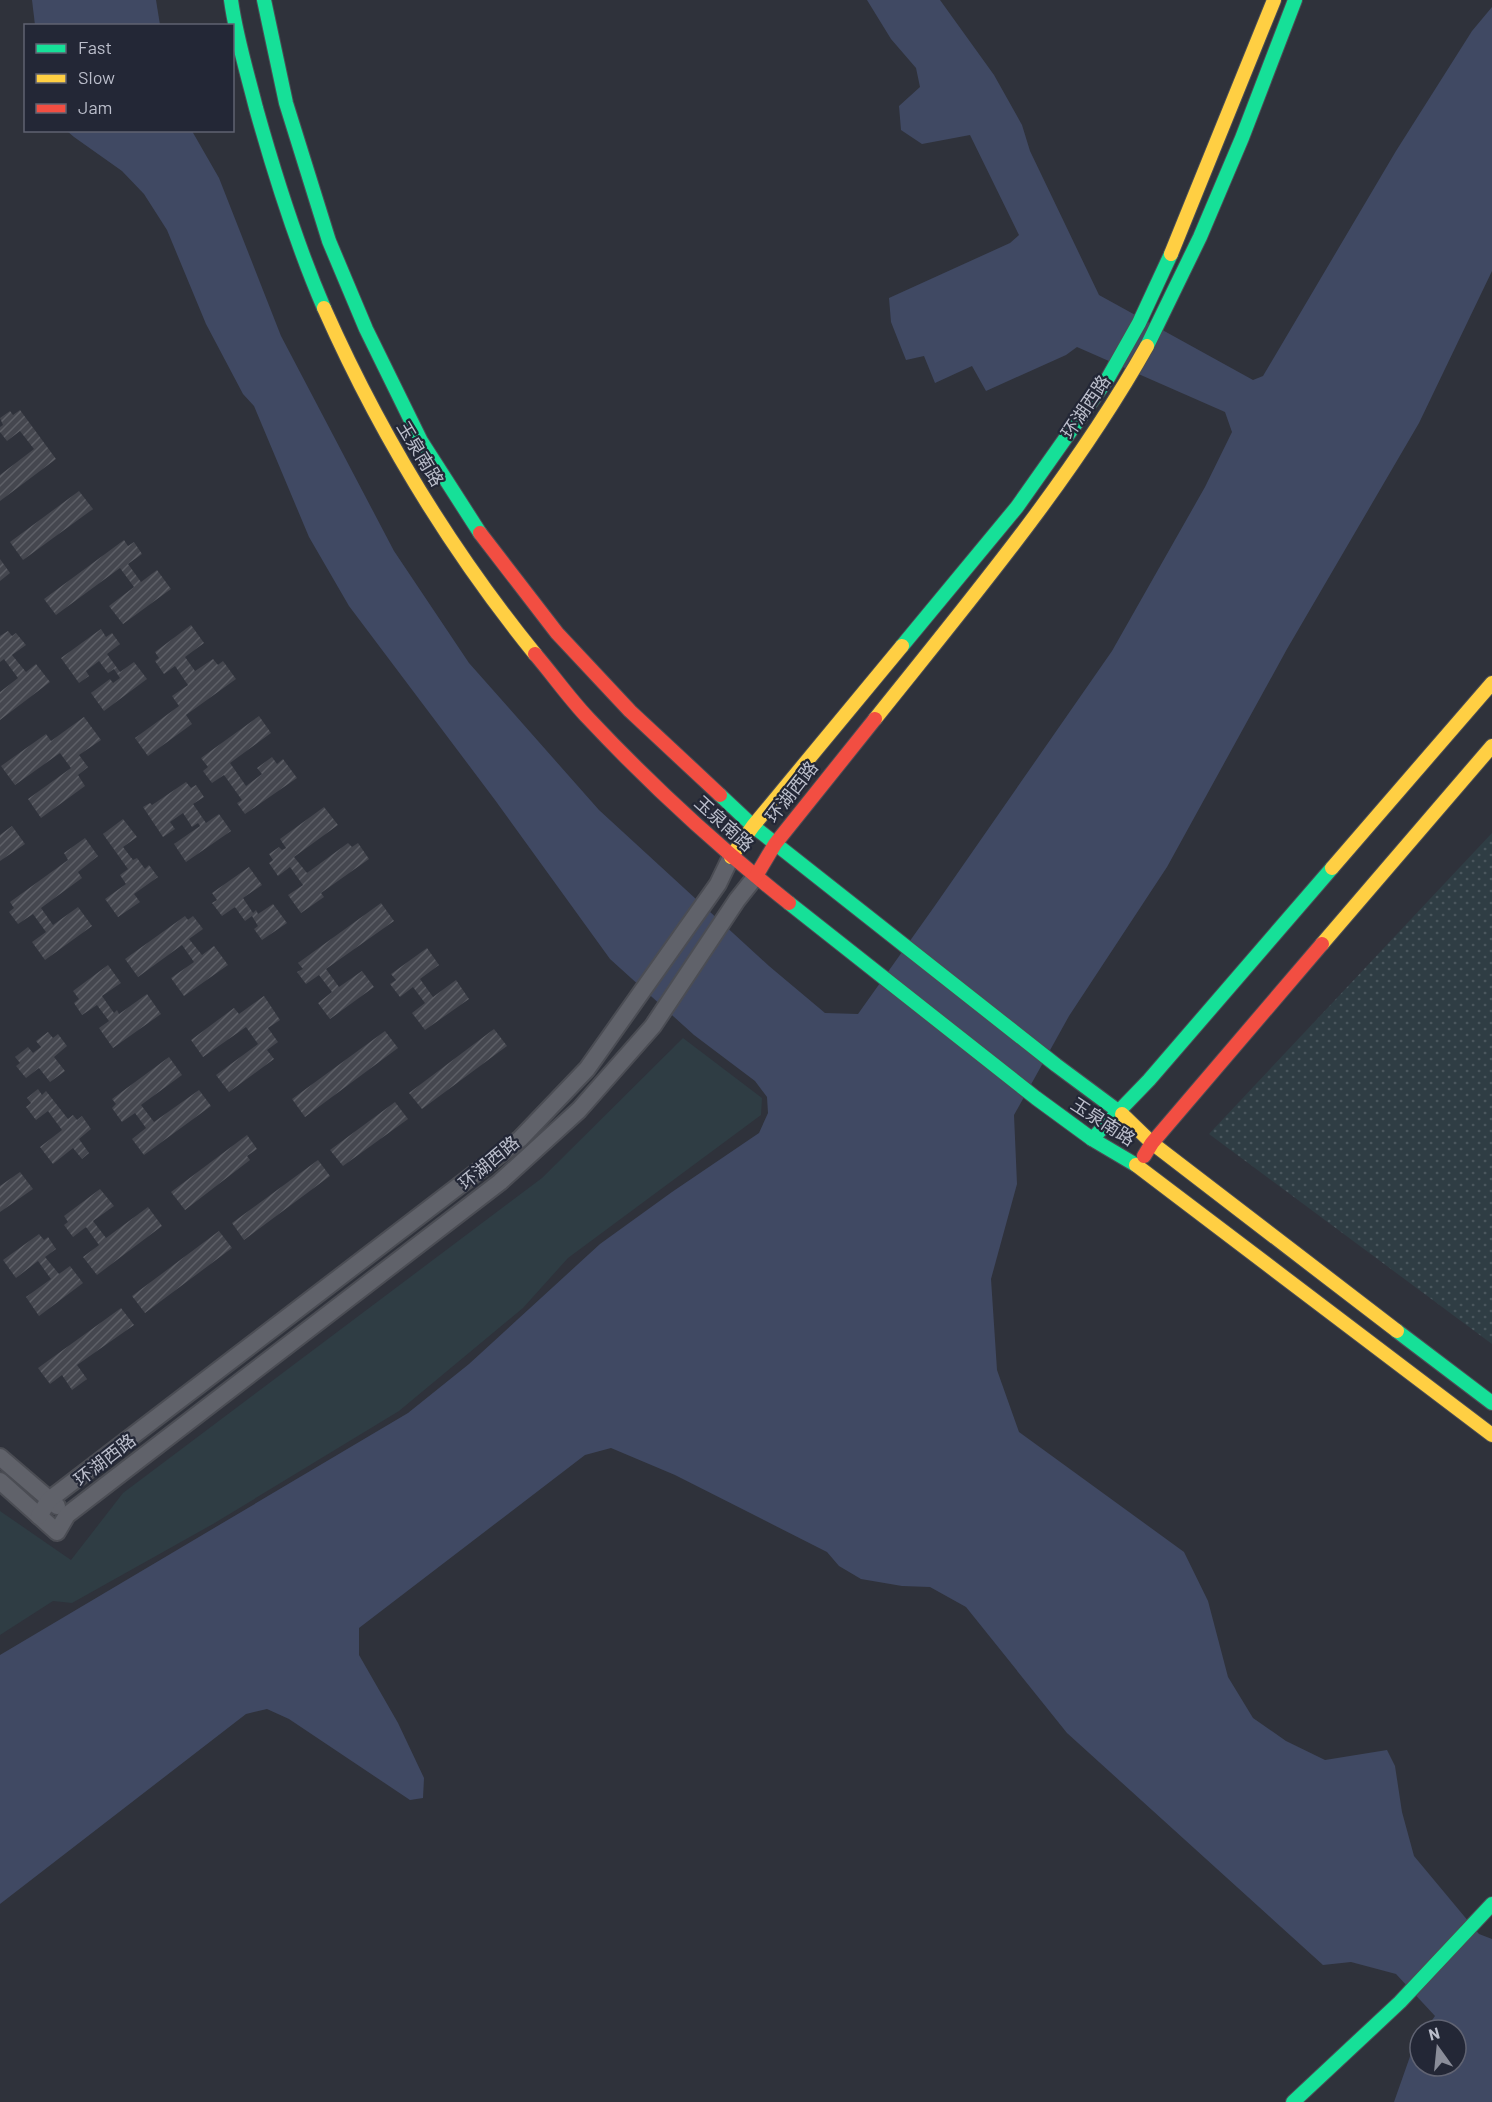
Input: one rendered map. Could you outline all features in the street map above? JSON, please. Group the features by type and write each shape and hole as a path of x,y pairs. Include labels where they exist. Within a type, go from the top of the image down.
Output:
{"street":[{"name":"玉泉南路","path":"231,0 235,28 272,166 303,260 342,348 393,447 463,558 573,700 640,771 731,857 1036,1098 1092,1139 1137,1165 1492,1434"},
{"name":"玉泉南路","path":"264,0 286,103 329,241 366,330 421,441 485,542 557,633 630,711 753,826 1056,1065 1118,1110 1152,1143 1492,1403"},
{"name":"环湖西路","path":"1274,0 1181,232 1139,323 1108,378 1017,507 753,826 731,857 718,884 587,1069 520,1139 49,1500 39,1516 57,1532 67,1515 500,1182 579,1110 654,1026 737,900 756,876 775,844 950,625 1061,480 1124,387 1155,332 1209,215 1242,138 1295,0"},
{"path":"1092,1139 1149,1080 1492,683"},
{"path":"1137,1165 1152,1143 1492,746"},
{"path":"0,1457 67,1515"},
{"path":"0,1481 39,1516"},
{"path":"1293,2102 1400,2002 1490,1907"}],"shaded area":[{"path":"1492,833 1492,1344 1209,1134"},
{"path":"683,1038 762,1098 761,1115 568,1258 523,1308 399,1411 213,1524 72,1603 53,1601 0,1635 0,1511 71,1560 123,1493 542,1178"}],"water":[{"path":"32,0 156,0 160,24 35,24"},
{"path":"867,0 940,0 994,75 1022,125 1030,151 1099,295 1253,380 1263,376 1396,151 1472,31 1492,7 1492,271 1419,423 1287,649 1167,867 1069,1016 1014,1115 1017,1184 991,1279 997,1370 1019,1432 1184,1552 1208,1601 1228,1677 1253,1718 1286,1741 1325,1760 1387,1750 1395,1766 1402,1812 1414,1856 1479,1934 1492,1939 1492,2102 1394,2102 1408,2062 1408,2078 1468,2078 1468,2018 1434,2018 1435,2016 1396,1974 1351,1962 1323,1965 1067,1733 966,1607 930,1587 902,1586 861,1579 839,1566 827,1552 675,1475 611,1448 585,1455 359,1628 359,1655 398,1723 424,1778 423,1798 410,1800 289,1719 267,1709 246,1714 0,1904 0,1655 408,1413 469,1364 600,1244 759,1133 768,1113 767,1097 755,1081 694,1035 610,959 495,800 349,606 309,537 254,406 243,394 206,324 167,230 144,194 122,171 68,132 193,132 219,178 281,336 394,551 469,663 599,810 769,966 825,1013 858,1014 1112,651 1205,487 1232,432 1225,412 1077,347 1066,355 986,391 972,366 935,383 924,356 906,360 891,322 889,298 1010,243 1019,235 970,135 922,144 901,130 899,106 920,87 916,68 891,39"}],"building":[{"path":"20,410 56,459 0,501 0,475 34,449 20,431 7,441 0,432 0,427 3,425 0,418 10,411 13,415"},
{"path":"79,491 93,509 23,560 10,542"},
{"path":"124,540 128,546 134,542 142,554 128,564 141,582 157,570 171,589 123,624 109,606 134,587 120,568 56,615 44,599"},
{"path":"0,559 10,573 0,581"},
{"path":"191,625 204,643 185,657 195,671 213,659 218,665 223,661 236,679 186,715 192,724 148,756 135,738 179,706 172,696 188,685 175,666 164,674 155,661 159,658 155,652"},
{"path":"101,629 106,637 112,633 120,644 107,654 120,672 134,662 147,679 104,711 91,693 110,679 113,683 120,678 114,669 108,673 99,661 86,671 89,676 79,683 61,658"},
{"path":"8,631 12,636 16,633 26,645 12,655 26,672 36,664 50,682 0,720 0,692 18,678 4,659 0,662 0,636"},
{"path":"259,716 271,733 230,763 246,786 262,774 257,768 272,757 277,764 283,759 297,778 245,814 237,803 242,800 224,775 212,783 203,771 208,767 201,758"},
{"path":"84,717 101,740 79,755 88,767 78,775 85,786 41,818 28,799 71,768 60,753 15,785 1,766 46,734 51,741"},
{"path":"186,782 191,788 196,785 204,797 193,804 206,823 219,814 231,831 186,862 174,844 200,826 198,823 192,827 183,813 170,822 175,829 163,837 143,807 150,803 152,805"},
{"path":"324,807 338,825 294,857 307,873 348,843 352,847 358,843 369,859 321,893 324,897 301,913 288,895 303,885 290,867 278,876 269,863 273,860 269,854 279,847 282,850 286,848 280,839"},
{"path":"123,819 137,837 123,847 133,860 137,858 145,869 149,865 158,877 134,894 140,902 118,917 105,899 126,884 120,875 128,869 103,834"},
{"path":"12,826 25,844 0,861 0,835"},
{"path":"85,838 98,856 78,872 82,878 41,908 53,925 78,907 92,926 45,960 32,942 46,932 33,914 18,924 9,912 14,908 10,902 68,860 64,853"},
{"path":"249,867 262,885 243,898 253,913 256,910 258,914 273,904 287,923 262,940 254,929 258,926 252,916 245,921 235,907 222,916 212,903 217,900 212,893"},
{"path":"381,903 394,921 326,969 339,987 362,971 374,987 330,1019 318,1003 332,992 319,975 306,984 297,972 303,969 298,963"},
{"path":"185,916 188,920 193,916 203,929 189,939 202,955 214,946 228,965 184,996 171,978 194,962 182,945 138,977 125,959"},
{"path":"427,948 439,965 420,979 433,997 456,980 469,999 425,1030 412,1013 425,1003 413,987 400,997 390,984 396,980 391,974"},
{"path":"108,965 121,983 102,996 114,1013 117,1010 119,1014 147,994 161,1014 113,1048 99,1028 109,1021 97,1005 82,1015 74,1003 79,999 73,991"},
{"path":"264,996 280,1020 268,1028 278,1042 267,1050 274,1059 229,1092 216,1075 258,1044 246,1027 203,1057 191,1040 234,1008 239,1014"},
{"path":"494,1029 507,1046 422,1109 409,1093"},
{"path":"385,1031 398,1048 305,1117 292,1099"},
{"path":"48,1032 53,1038 58,1034 67,1046 54,1057 65,1071 50,1082 39,1068 26,1078 16,1066 20,1063 15,1057 28,1047 33,1053 41,1047 36,1041"},
{"path":"169,1057 182,1075 141,1105 154,1122 199,1090 211,1106 144,1155 132,1139 146,1128 135,1113 122,1122 112,1108 116,1104 112,1099"},
{"path":"38,1089 42,1095 46,1091 68,1119 73,1115 77,1120 82,1116 91,1129 79,1139 89,1153 82,1159 73,1148 53,1164 40,1147 62,1130 48,1111 36,1120 26,1107 31,1103 27,1098"},
{"path":"395,1102 408,1119 343,1166 330,1150"},
{"path":"247,1135 257,1149 247,1156 250,1160 185,1210 171,1192"},
{"path":"318,1160 330,1176 244,1240 232,1223"},
{"path":"20,1172 33,1189 0,1212 0,1186"},
{"path":"100,1189 114,1206 93,1221 106,1238 148,1207 162,1226 97,1275 83,1257 99,1245 86,1227 73,1237 64,1225 68,1222 64,1216"},
{"path":"219,1231 232,1248 145,1313 132,1296"},
{"path":"39,1234 44,1240 48,1237 56,1249 45,1257 59,1274 70,1266 83,1283 39,1316 26,1297 51,1279 38,1261 16,1278 3,1260"},
{"path":"121,1308 134,1325 77,1365 87,1379 72,1390 62,1375 50,1384 38,1368"}],"traffic: fast":[{"path":"231,0 242,54 271,159 295,234 324,308"},
{"path":"264,0 286,103 329,241 366,329 421,441 480,533"},
{"path":"1147,346 1200,237 1242,138 1295,0"},
{"path":"902,646 1017,507 1108,378 1139,323 1171,254"},
{"path":"720,795 753,826 1056,1065 1122,1114"},
{"path":"1092,1139 1149,1080 1332,868"},
{"path":"789,903 1036,1098 1092,1139 1136,1165"},
{"path":"1397,1331 1492,1403"},
{"path":"1293,2102 1400,2002 1492,1904"}],"traffic: slow":[{"path":"1171,254 1274,0"},
{"path":"324,308 368,400 418,488 474,573 535,654"},
{"path":"875,719 1019,538 1086,444 1147,346"},
{"path":"731,857 753,826 902,646"},
{"path":"1332,868 1492,683"},
{"path":"1322,944 1492,746"},
{"path":"1122,1114 1152,1143 1397,1331"},
{"path":"1136,1165 1492,1435"}],"traffic: jam":[{"path":"480,533 557,633 630,711 720,795"},
{"path":"535,654 581,710 635,767 710,837 789,903"},
{"path":"756,876 775,844 875,719"},
{"path":"1144,1156 1152,1143 1322,944"}]}
